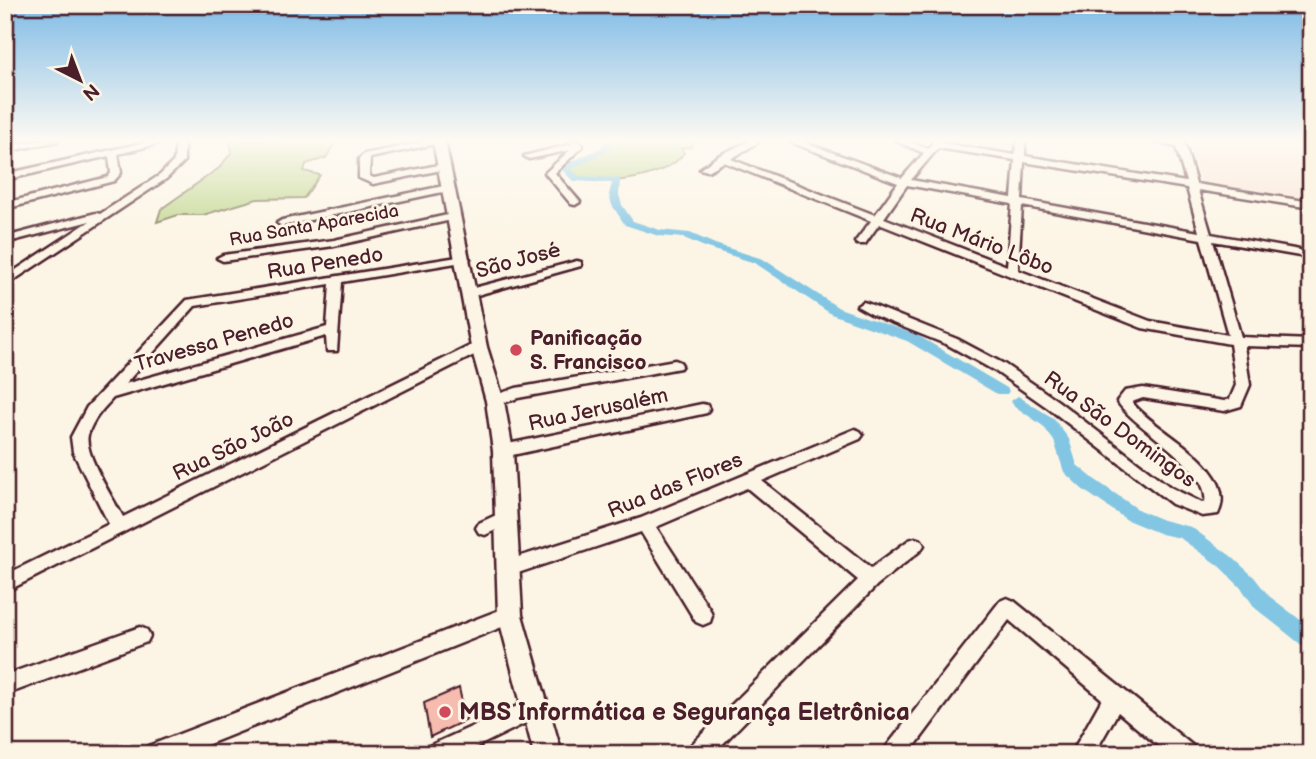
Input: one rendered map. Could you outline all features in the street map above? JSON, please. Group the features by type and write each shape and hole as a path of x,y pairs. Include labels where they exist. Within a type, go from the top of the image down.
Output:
{"street":[{"path":"5,206 113,176"},
{"path":"9,278 163,176"},
{"path":"364,176 373,181 396,176"},
{"path":"445,176 452,217 464,259 479,347 495,401 503,451 510,615 548,754"},
{"path":"553,176 575,202"},
{"name":"Rua Mário Lôbo","path":"767,176 1147,325 1235,341 1311,344"},
{"path":"889,176 904,182 1311,255"},
{"path":"860,242 909,176"},
{"path":"1012,273 1019,176"},
{"path":"1132,176 1311,205"},
{"path":"1188,176 1235,341"},
{"path":"282,223 448,188"},
{"path":"5,240 108,214"},
{"name":"Rua Santa Aparecida","path":"223,258 334,243 452,217"},
{"name":"Rua Penedo","path":"107,394 158,342 191,303 464,259"},
{"name":"São José","path":"470,293 577,264"},
{"path":"332,348 336,281"},
{"name":"Rua São Domingos","path":"863,306 935,334 982,357 1074,421 1169,494 1190,506 1207,510 1212,509 1215,499 1203,474 1130,410 1124,401 1130,395 1143,393 1215,406 1236,402 1243,385 1235,341"},
{"name":"Travessa Penedo","path":"107,394 332,330"},
{"name":"Rua São João","path":"5,584 479,347"},
{"path":"495,401 516,393 675,365"},
{"path":"107,394 92,411 79,437 82,452 119,526"},
{"name":"Rua Jerusalém","path":"503,451 702,409"},
{"name":"Rua das Flores","path":"509,568 645,524 855,435"},
{"path":"748,479 871,579"},
{"path":"485,528 507,517"},
{"path":"645,524 703,616"},
{"path":"698,754 871,579 915,545"},
{"path":"895,754 1007,607 1185,754"},
{"path":"156,754 510,615"},
{"path":"5,685 140,636"},
{"path":"1082,754 1115,697"},
{"path":"437,754 535,708"}],"shaded area":[{"path":"1199,176 1311,176 1311,199 1200,181"}],"green space":[{"path":"207,176 319,176 304,198 257,199 203,215 178,215 157,222 161,209"},
{"path":"577,176 643,176 610,181"}],"building":[{"name":"MBS Informática e Segurança Eletrônica","path":"459,688 466,720 430,737 424,703"}],"waterway":[{"path":"573,176 576,179 617,180 614,195 629,223 659,233 686,235 759,261 835,311 912,338 1002,391"},
{"path":"1018,401 1048,422 1061,439 1070,468 1088,484 1133,515 1161,527 1185,532 1225,561 1248,583 1262,602 1311,640"}],"place":[{"name":"Panificação S. Francisco","path":"516,350"},
{"name":"MBS Informática e Segurança Eletrônica","path":"445,712"}]}
